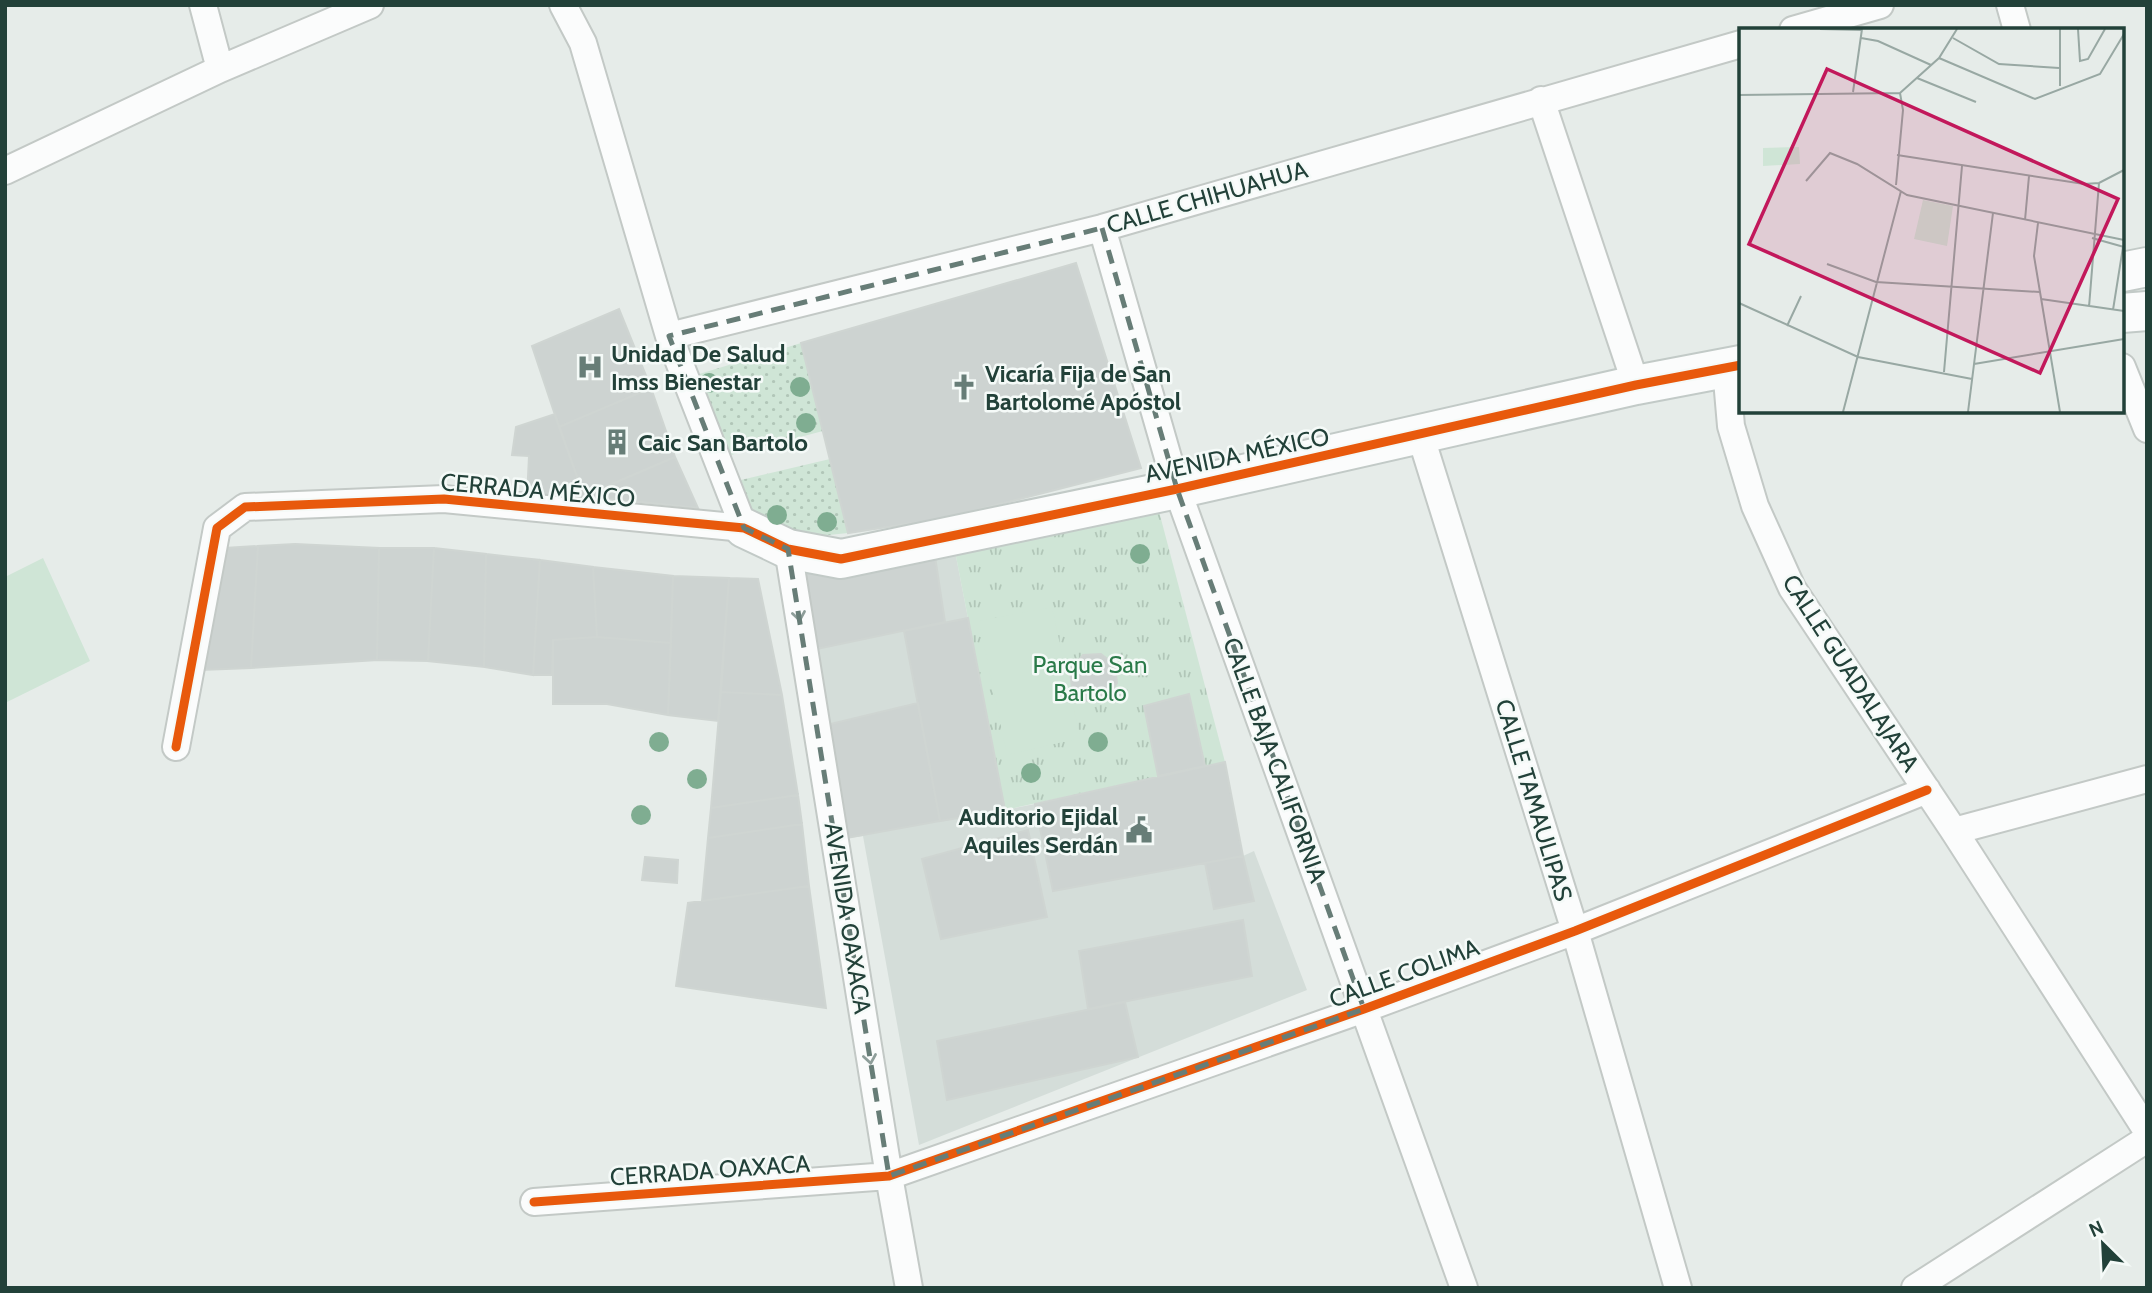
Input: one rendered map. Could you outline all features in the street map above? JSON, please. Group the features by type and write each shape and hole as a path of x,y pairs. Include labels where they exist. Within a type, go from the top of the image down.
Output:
{"street":[{"path":"203,5 220,69"},
{"path":"5,171 220,69 370,5"},
{"path":"563,5 583,43 669,336 744,528"},
{"path":"1800,28 1880,5"},
{"path":"2010,5 2016,28"},
{"name":"CALLE CHIHUAHUA","path":"669,336 1102,228 1739,45"},
{"path":"1541,100 1636,385"},
{"name":"CALLE BAJA CALIFORNIA","path":"1102,228 1177,489 1464,1288"},
{"path":"2124,272 2147,267"},
{"path":"2124,313 2147,311"},
{"name":"AVENIDA MÉXICO","path":"744,528 788,549 841,559 1177,489 1636,385 1733,367"},
{"name":"CALLE GUADALAJARA","path":"1733,367 1731,426 1755,506 1792,588 1954,831 2147,1130"},
{"path":"2124,372 2147,429"},
{"name":"CALLE TAMAULIPAS","path":"1420,434 1574,931 1678,1288"},
{"name":"CERRADA MÉXICO","path":"176,747 217,528 245,507 444,499 744,528"},
{"name":"AVENIDA OAXACA","path":"788,549 909,1288"},
{"path":"1954,831 2147,779"},
{"name":"CALLE COLIMA","path":"889,1177 1364,1009 1574,931 1927,790"},
{"path":"1915,1288 2147,1139"},
{"name":"CERRADA OAXACA","path":"534,1202 889,1177"}],"highlighted area":[{"path":"1102,228 1177,489 1364,1009 889,1176 788,549 744,528 669,336"}],"shaded area":[{"path":"954,546 1005,810 1035,804 1053,891 1243,856 1254,851 1307,990 919,1145 863,836 835,840 794,565"}],"green space":[{"path":"801,343 823,431 727,456 696,375"},
{"path":"830,459 848,533 790,539 753,513 741,480"},
{"name":"Parque San Bartolo","path":"1156,500 1225,762 1005,810 954,546"},
{"path":"43,558 90,661 5,703 5,577"},
{"path":"1052,607 1080,738 1007,755 979,621"}],"building":[{"name":"Vicaría Fija de San Bartolomé Apóstol","path":"1076,263 1141,468 945,518 848,533 801,343"},
{"name":"Unidad De Salud Imss Bienestar","path":"619,309 651,388 559,427 532,346"},
{"name":"Caic San Bartolo","path":"651,388 675,457 584,496 559,427"},
{"path":"555,414 584,496 527,498 529,456 512,455 516,427"},
{"path":"675,457 698,508 584,496"},
{"path":"295,544 379,548 377,660 251,668 258,546"},
{"path":"258,546 251,668 201,670 225,548"},
{"path":"379,548 434,548 428,661 377,660"},
{"path":"434,548 486,554 484,667 428,661"},
{"path":"934,550 945,622 807,651 794,565"},
{"path":"486,554 540,560 533,675 484,667"},
{"path":"540,560 593,567 597,637 553,640 552,675 533,675"},
{"path":"593,567 673,576 671,643 597,637"},
{"path":"673,576 729,578 718,721 668,715"},
{"path":"729,578 758,579 782,695 721,692"},
{"path":"968,618 1005,810 940,821 904,631"},
{"path":"597,637 671,643 668,715 607,704 553,704 553,640"},
{"path":"1101,654 1115,665 1117,683 1106,698 1087,701 1072,688 1070,670 1083,655"},
{"path":"721,692 782,695 798,795 711,808"},
{"path":"1189,694 1205,766 1158,776 1144,706"},
{"path":"918,703 940,821 835,840 818,727"},
{"name":"Auditorio Ejidal Aquiles Serdán","path":"1225,762 1243,856 1053,891 1035,804"},
{"path":"798,795 802,824 708,838 711,808"},
{"path":"802,824 809,886 702,901 708,838"},
{"path":"1028,830 1047,917 941,939 922,859"},
{"path":"1243,856 1254,901 1214,909 1205,863"},
{"path":"645,857 678,860 677,883 642,880"},
{"path":"809,886 826,1008 676,986 688,903"},
{"path":"1243,920 1252,976 1088,1009 1079,951"},
{"path":"1125,1002 1138,1057 947,1100 937,1041"}],"cycle path":[{"path":"176,747 217,528 245,507 444,499 744,528 788,549 841,559 1177,489 1636,385 1739,365"},
{"path":"534,1202 889,1176 1364,1009 1575,931 1927,790"}],"place":[{"name":"Unidad De Salud Imss Bienestar","path":"590,367"},
{"name":"Vicaría Fija de San Bartolomé Apóstol","path":"964,387"},
{"name":"Caic San Bartolo","path":"617,442"},
{"name":"Auditorio Ejidal Aquiles Serdán","path":"1139,830"}]}
